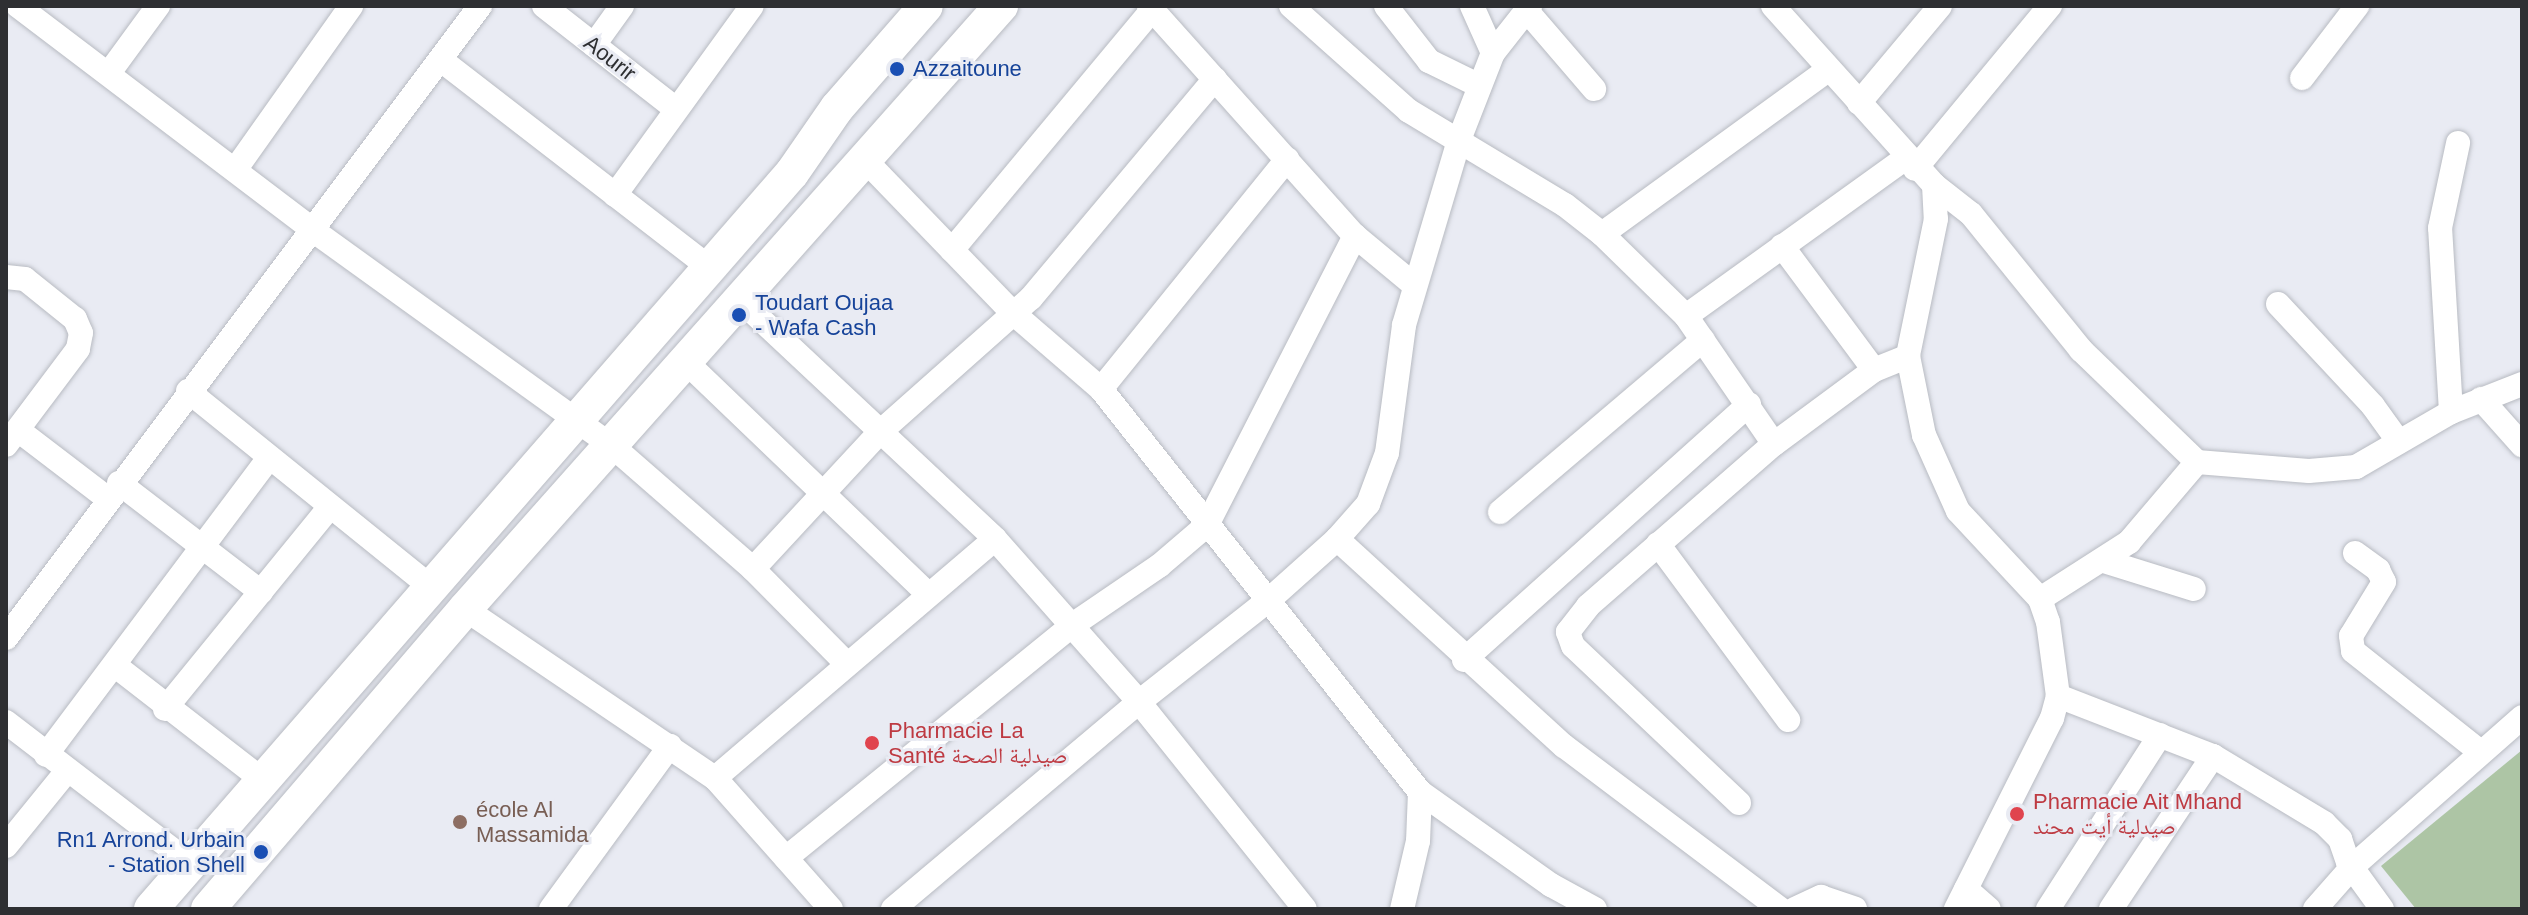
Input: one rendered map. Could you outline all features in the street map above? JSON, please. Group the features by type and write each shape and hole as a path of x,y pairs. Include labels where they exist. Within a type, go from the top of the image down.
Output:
{"street":[{"path":"18,6 314,231 611,445 753,569 847,664"},
{"path":"109,73 158,6"},
{"path":"235,170 351,6"},
{"path":"6,638 188,391 314,231 480,6"},
{"name":"Aourir","path":"544,6 676,109"},
{"path":"594,45 622,6"},
{"path":"615,195 752,6"},
{"path":"151,909 430,586 578,422 710,268 926,6"},
{"path":"215,906 465,609 1001,6"},
{"path":"1291,6 1409,111 1459,140 1602,234 1686,316 1774,444"},
{"path":"1386,6 1429,61 1478,85"},
{"path":"1472,6 1493,53"},
{"path":"1773,6 1826,71 1859,103 1918,171 1971,214 2081,350 2197,462 2338,471 2356,467 2451,412 2522,384"},
{"path":"1859,103 1940,6"},
{"path":"1686,316 1782,246 1918,171 2050,6"},
{"path":"2302,78 2357,6"},
{"path":"952,250 1150,8 1355,236 1414,285"},
{"path":"893,909 1139,702 1270,599 1337,539 1380,480 1396,361 1414,285 1459,140 1493,53 1528,8 1594,89"},
{"path":"441,60 710,268"},
{"path":"1602,234 1826,71"},
{"path":"753,569 880,432 1013,313 1076,248 1215,79"},
{"path":"2451,412 2440,228 2458,143"},
{"path":"1101,389 1287,159"},
{"path":"866,161 1013,313 1101,389 1420,792 1551,885 1595,909"},
{"path":"1918,171 1936,219 1908,356 1924,435 1958,511 2040,599 2055,658 2058,696 2031,764 1961,899 1989,909"},
{"path":"786,858 1071,626 1168,559 1207,525 1355,236"},
{"path":"1782,246 1874,370"},
{"path":"6,277 25,279 75,319 81,333 78,349 12,437 113,491 261,592"},
{"path":"740,300 995,539 1139,702 1305,909"},
{"path":"2278,304 2373,406 2399,442"},
{"path":"1500,512 1703,340"},
{"path":"1739,803 1569,639 1573,622 1774,444 1874,370 1908,356"},
{"path":"685,361 820,494 927,593"},
{"path":"188,391 328,509 430,586"},
{"path":"2481,399 2522,445"},
{"path":"1464,660 1749,404"},
{"path":"46,755 117,667 269,458"},
{"path":"2040,599 2104,561 2129,542 2197,462"},
{"path":"165,709 328,509"},
{"path":"715,778 927,593 995,539"},
{"path":"1337,539 1464,660 1564,746 1780,909"},
{"path":"1658,544 1788,720"},
{"path":"2355,553 2378,570 2384,582 2351,636 2353,651 2478,750"},
{"path":"2104,561 2194,589"},
{"path":"465,609 715,778 831,909"},
{"path":"117,667 165,709 264,781"},
{"path":"2058,696 2213,756 2324,823 2340,839 2352,867 2382,909"},
{"path":"2315,909 2352,867 2478,750 2522,717"},
{"path":"6,722 190,863"},
{"path":"2048,909 2160,735"},
{"path":"551,909 670,746"},
{"path":"2111,909 2213,756"},
{"path":"6,846 67,771"},
{"path":"1402,909 1418,841 1420,792"},
{"path":"1795,909 1821,897 1855,909"}],"green space":[{"path":"2522,750 2522,909 2416,909 2381,866"}],"place":[{"name":"Azzaitoune","path":"897,69"},
{"name":"Toudart Oujaa - Wafa Cash","path":"739,315"},
{"name":"Pharmacie La Santé صيدلية الصحة","path":"872,743"},
{"name":"Pharmacie Ait Mhand صيدلية أيت محند","path":"2017,814"},
{"name":"école Al Massamida","path":"460,822"},
{"name":"Rn1 Arrond. Urbain - Station Shell","path":"261,852"}]}
